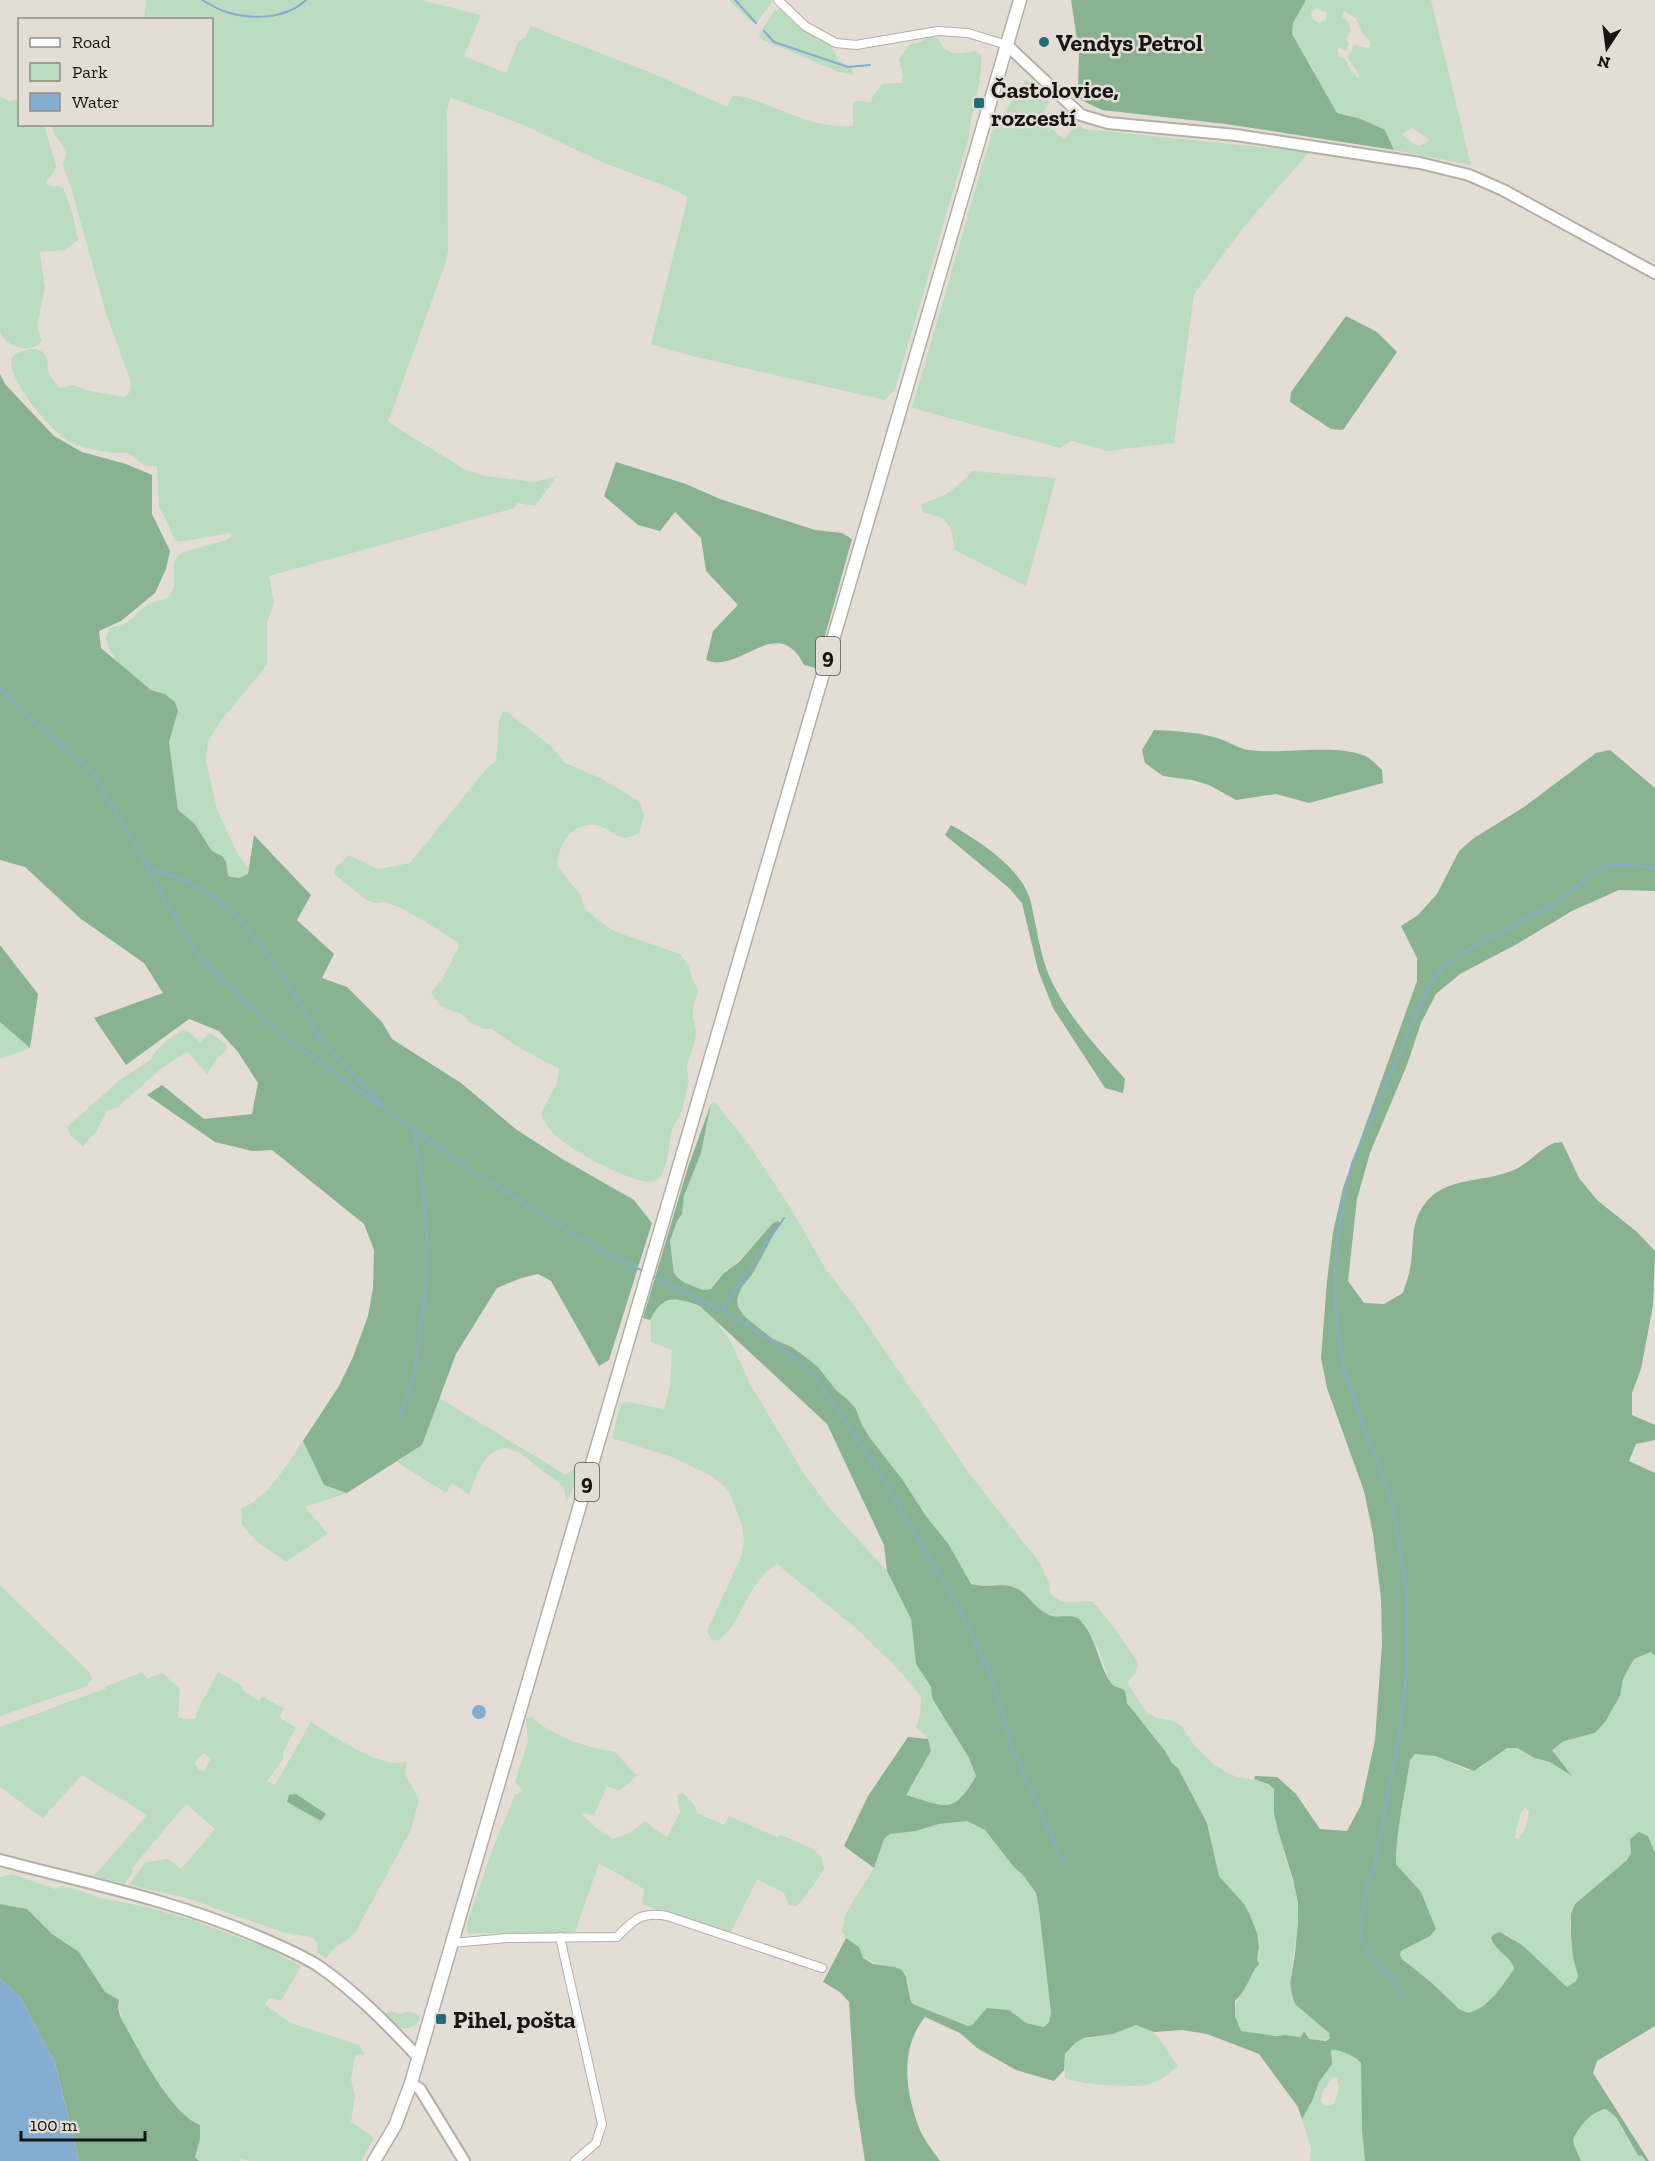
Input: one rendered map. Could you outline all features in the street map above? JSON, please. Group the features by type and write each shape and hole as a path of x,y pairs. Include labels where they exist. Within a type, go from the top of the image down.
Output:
{"main road":[{"name":"9","path":"374,2161 395,2126 411,2082 1020,0"}],"street":[{"path":"778,0 805,26 836,43 856,45 938,31 968,33 1007,45 1081,115 1094,121 1236,135 1420,163 1469,175 1503,190 1655,273"},
{"path":"0,1860 182,1908 239,1928 278,1945 314,1964 342,1984 367,2005 418,2057"},
{"path":"452,1942 507,1938 617,1937 627,1926 653,1913 822,1968"},
{"path":"560,1937 602,2124 596,2144 575,2161"},
{"path":"411,2082 420,2090 464,2161"}],"green space":[{"path":"146,0 421,0 481,15 464,56 506,73 518,42 525,38 531,26 659,76 727,107 732,96 743,97 812,122 833,126 853,126 853,101 871,102 882,84 901,83 903,76 899,59 910,44 919,43 931,36 938,39 944,49 953,53 975,51 981,55 980,76 969,137 895,389 885,400 692,356 651,344 687,196 604,163 526,126 450,97 447,112 448,251 446,262 388,422 464,469 485,476 535,482 557,476 535,506 517,503 514,508 269,576 274,603 267,622 267,665 220,722 208,742 206,761 217,809 238,855 248,868 248,874 239,878 230,878 222,856 212,851 194,823 178,810 169,742 178,711 175,702 165,694 151,690 117,662 106,638 109,628 125,623 146,606 170,595 174,584 175,561 178,556 183,552 227,540 232,536 230,533 179,542 174,540 159,507 157,466 143,464 127,453 89,449 66,439 44,418 23,392 12,366 12,357 25,350 35,349 46,357 49,373 59,388 73,385 89,391 124,397 131,388 106,313 63,165 66,154 54,134 52,126 213,126 213,18 144,18"},
{"path":"729,0 770,0 772,2 755,25"},
{"path":"1071,0 1306,0 1293,23 1292,34 1337,113 1361,119 1385,130 1394,150 1226,124 1102,110 1081,100 1078,88 1079,53"},
{"path":"1306,0 1431,0 1471,165 1394,150 1385,130 1361,119 1337,113 1292,34 1293,23","holes":["1316,8 1327,13 1326,20 1319,23 1312,18 1311,12","1344,11 1356,18 1363,34 1370,42 1370,48 1353,45 1347,57 1360,76 1358,78 1351,71 1345,59 1339,56 1337,49 1339,47 1346,51 1349,44 1346,38 1351,32 1349,23 1342,16","1412,128 1430,140 1420,146 1413,144 1402,134"]},
{"path":"781,9 808,33 830,44 838,60 851,67 854,75 839,72 761,39 759,34 775,10"},
{"path":"1026,80 1046,96 1049,103 1040,119 1064,139 1077,124 1084,129 1309,152 1243,228 1194,294 1174,443 1108,451 1072,441 1060,448 912,408 993,129"},
{"path":"0,96 9,101 18,99 18,126 44,126 56,165 55,171 46,182 47,185 63,187 72,212 78,240 64,250 40,252 45,288 37,326 42,342 30,348 18,348 3,338 0,332"},
{"path":"1346,316 1377,332 1397,352 1343,430 1331,429 1290,402 1291,392"},
{"path":"0,374 5,384 54,436 82,452 126,464 152,475 152,514 170,551 166,569 155,593 121,621 99,631 101,648 151,690 165,694 175,702 178,711 169,742 178,810 194,823 212,851 222,856 230,877 239,878 248,874 254,835 311,895 297,920 334,954 322,978 347,987 382,1022 392,1039 461,1083 517,1130 634,1200 652,1223 609,1360 599,1366 551,1281 538,1274 497,1288 456,1354 422,1445 347,1493 324,1485 303,1441 339,1386 353,1357 368,1316 373,1288 374,1250 364,1224 272,1150 252,1151 215,1142 147,1095 162,1085 204,1119 252,1114 258,1083 238,1052 219,1031 189,1019 126,1065 94,1018 163,993 144,963 81,919 25,867 0,860"},
{"path":"616,462 686,484 720,499 815,530 842,533 852,539 816,668 804,665 793,650 782,644 770,644 732,660 719,662 706,660 713,631 738,605 706,571 701,538 675,512 660,531 638,525 604,496"},
{"path":"972,471 1056,478 1026,586 955,550 951,529 943,518 923,512 921,504 949,492"},
{"path":"503,711 551,746 565,763 600,778 639,801 644,815 639,833 628,837 618,836 599,826 582,826 575,830 560,849 557,866 581,896 585,909 599,921 616,932 680,954 689,967 698,989 693,1008 696,1034 687,1065 686,1094 681,1113 672,1130 663,1173 655,1181 642,1181 594,1161 555,1135 549,1129 541,1113 557,1083 559,1069 515,1045 492,1029 484,1029 469,1022 462,1014 440,1005 431,993 443,978 459,946 457,942 399,907 384,902 368,901 334,874 335,868 349,855 378,869 410,863 487,768 496,761 499,722"},
{"path":"1154,730 1206,735 1249,750 1327,750 1357,753 1369,758 1382,770 1383,783 1309,803 1276,794 1236,800 1209,785 1163,776 1145,763 1142,750"},
{"path":"1610,750 1655,788 1655,891 1619,890 1572,911 1460,974 1436,994 1421,1023 1407,1065 1370,1153 1357,1199 1348,1281 1364,1303 1384,1304 1403,1293 1408,1278 1416,1221 1424,1205 1434,1195 1446,1187 1516,1169 1554,1143 1562,1142 1579,1178 1597,1200 1637,1232 1655,1251 1653,1305 1641,1369 1632,1393 1632,1415 1655,1425 1655,1440 1636,1444 1629,1461 1655,1473 1655,1656 1651,1652 1634,1659 1623,1679 1620,1696 1605,1722 1595,1733 1564,1741 1552,1750 1572,1776 1550,1762 1534,1758 1517,1748 1507,1748 1474,1771 1435,1756 1415,1754 1410,1760 1396,1851 1396,1864 1421,1892 1436,1929 1430,1936 1401,1951 1400,1955 1459,2009 1468,2013 1489,2001 1514,1969 1491,1938 1500,1932 1522,1945 1567,1987 1576,1981 1578,1976 1571,1936 1571,1914 1575,1904 1627,1860 1631,1853 1630,1839 1639,1832 1648,1836 1655,1853 1655,2026 1597,2061 1593,2073 1649,2161 1638,2155 1616,2117 1606,2109 1591,2116 1573,2139 1581,2161 1365,2161 1361,2063 1356,2058 1342,2052 1331,2050 1332,2064 1319,2082 1302,2119 1298,2107 1259,2054 1207,2034 1182,2030 1154,2032 1136,2025 1113,2034 1084,2038 1075,2043 1065,2054 1064,2070 1054,2081 1016,2070 977,2048 960,2033 925,2017 917,2029 908,2055 908,2083 920,2130 940,2161 865,2161 855,2097 849,2002 840,1992 823,1982 846,1938 859,1947 863,1958 873,1964 902,1970 906,1977 911,2002 915,2005 968,2026 972,2025 987,2008 1009,2010 1026,2023 1044,2027 1049,2022 1051,2013 1039,1909 1036,1893 1023,1875 1013,1866 985,1830 967,1821 890,1834 884,1839 874,1868 844,1846 868,1796 908,1737 928,1739 931,1751 906,1795 939,1805 947,1805 961,1798 976,1776 969,1758 932,1698 931,1687 916,1664 911,1619 887,1571 884,1545 827,1424 700,1306 671,1300 660,1306 650,1320 643,1318 688,1167 711,1104 701,1153 684,1196 682,1214 670,1241 674,1273 685,1283 703,1290 711,1289 723,1274 739,1262 772,1224 777,1221 780,1223 753,1273 741,1288 737,1300 738,1307 745,1317 773,1339 792,1347 818,1367 836,1390 856,1409 870,1438 949,1545 971,1584 1013,1587 1049,1615 1073,1617 1080,1620 1091,1636 1108,1679 1113,1685 1125,1691 1127,1703 1178,1768 1207,1823 1219,1876 1244,1904 1250,1915 1257,1933 1259,1964 1235,2001 1235,2016 1241,2031 1301,2037 1304,2031 1309,2039 1326,2041 1330,2038 1329,2033 1296,2005 1293,1997 1290,1984 1295,1954 1298,1903 1274,1813 1274,1789 1254,1779 1255,1776 1277,1777 1296,1794 1320,1829 1347,1831 1361,1805 1375,1740 1382,1644 1381,1598 1373,1534 1364,1491 1327,1388 1321,1358 1333,1232 1343,1188 1417,981 1417,958 1401,926 1418,915 1437,894 1459,851 1474,838 1524,807 1596,753"},
{"path":"951,825 997,856 1018,876 1030,899 1051,980 1075,1020 1125,1079 1123,1093 1105,1088 1053,1008 1038,970 1022,903 1009,888 945,835"},
{"path":"0,945 38,994 30,1048 0,1022"},
{"path":"0,1022 30,1048 0,1059"},
{"path":"186,1029 200,1042 210,1033 224,1043 228,1049 218,1058 207,1074 187,1052 163,1067 118,1107 107,1111 96,1132 83,1146 70,1135 67,1127 122,1078 151,1060 166,1042"},
{"path":"714,1101 747,1142 790,1207 825,1268 858,1311 968,1472 1040,1563 1049,1583 1050,1593 1065,1602 1092,1601 1123,1640 1138,1665 1128,1682 1129,1686 1146,1712 1156,1718 1174,1721 1182,1727 1194,1745 1216,1766 1236,1777 1261,1781 1274,1788 1278,1833 1293,1881 1298,1907 1290,1981 1293,1999 1333,2037 1315,2040 1291,2035 1241,2032 1235,2017 1235,2006 1259,1964 1257,1959 1259,1947 1250,1916 1244,1904 1219,1876 1207,1823 1178,1768 1134,1713 1119,1688 1112,1684 1099,1650 1080,1620 1073,1617 1051,1616 1039,1610 1028,1599 994,1584 975,1586 971,1584 949,1545 870,1438 856,1409 808,1359 792,1347 773,1339 745,1317 738,1307 737,1300 741,1288 779,1228 772,1224 711,1289 703,1290 685,1283 675,1275 670,1241 701,1153 711,1104"},
{"path":"681,1299 700,1306 715,1320 731,1342 751,1386 803,1472 829,1508 887,1571 911,1619 916,1664 931,1687 932,1698 969,1758 976,1776 953,1804 940,1805 905,1795 931,1751 928,1739 916,1727 920,1715 921,1696 896,1667 857,1629 777,1564 758,1581 733,1624 718,1641 712,1639 707,1631 741,1557 744,1541 742,1525 729,1491 712,1476 672,1457 612,1438 621,1403 627,1402 664,1409 670,1386 672,1350 651,1342 652,1317 657,1307 663,1303"},
{"path":"439,1398 566,1475 574,1469 578,1480 566,1502 564,1487 518,1452 506,1448 498,1450 486,1459 469,1495 452,1483 446,1493 397,1462 422,1445"},
{"path":"303,1441 324,1485 347,1493 305,1507 328,1534 286,1562 256,1541 242,1525 241,1509 251,1504 268,1489"},
{"path":"0,1585 90,1673 92,1679 87,1686 0,1716"},
{"path":"1651,1652 1655,1656 1655,1853 1648,1836 1630,1847 1631,1853 1627,1860 1575,1904 1570,1931 1578,1976 1576,1981 1567,1988 1509,1936 1509,1961 1513,1964 1514,1969 1489,2001 1468,2013 1459,2009 1402,1959 1400,1954 1401,1951 1436,1929 1421,1892 1396,1864 1399,1825 1410,1760 1415,1754 1435,1756 1467,1770 1481,1768 1496,1753 1507,1748 1517,1748 1533,1758 1550,1762 1570,1775 1552,1750 1564,1741 1596,1733 1605,1722 1619,1696 1623,1679 1634,1659","holes":["1525,1807 1529,1811 1525,1830 1518,1839 1514,1837 1521,1814"]},
{"path":"142,1672 147,1679 162,1673 180,1689 178,1718 195,1719 218,1672 243,1686 242,1690 259,1701 262,1696 284,1709 279,1717 296,1728 283,1752 283,1759 267,1781 275,1785 311,1722 372,1757 397,1763 407,1761 405,1775 419,1799 411,1830 355,1933 333,1950 326,1959 317,1952 318,1944 313,1937 285,1933 187,1898 129,1885 145,1862 168,1859 181,1869 215,1829 186,1804 132,1868 133,1872 125,1884 94,1876 147,1815 82,1775 43,1818 0,1787 0,1727 106,1690 105,1687","holes":["203,1753 211,1758 204,1771 198,1769 195,1762"]},
{"path":"531,1717 549,1730 570,1740 614,1751 637,1776 619,1791 607,1786 594,1815 581,1813 596,1828 613,1839 629,1833 646,1821 667,1837 680,1812 677,1796 683,1793 694,1805 697,1813 724,1825 729,1816 777,1837 781,1835 813,1849 822,1857 824,1869 797,1906 789,1905 784,1893 757,1879 731,1932 726,1932 705,1926 690,1917 665,1913 642,1903 644,1889 599,1863 575,1932 469,1933 468,1921 493,1848 515,1795 523,1791 515,1782 528,1741 526,1718"},
{"path":"296,1794 326,1814 321,1821 287,1802 289,1795"},
{"path":"967,1821 985,1830 1036,1893 1051,2013 1049,2022 1044,2027 1026,2023 1009,2010 988,2008 972,2026 968,2026 915,2005 911,2002 908,1983 903,1974 893,1968 863,1958 859,1947 846,1938 842,1931 845,1915 874,1868 884,1839 890,1834"},
{"path":"12,1874 55,1889 61,1886 195,1921 269,1949 301,1966 281,2001 268,1998 265,2005 291,2023 359,2045 364,2054 355,2056 351,2080 355,2096 351,2122 374,2138 361,2161 251,2161 241,2159 239,2161 199,2161 195,2157 200,2139 191,2124 163,2090 140,2054 122,2019 119,2000 105,1992 79,1952 52,1934 27,1909 0,1904 0,1877"},
{"path":"0,1904 27,1909 52,1934 79,1952 105,1992 119,2000 120,2016 155,2077 177,2107 200,2125 200,2139 195,2157 199,2161 79,2161 55,2063 20,1997 0,1979"},
{"path":"391,2011 400,2014 408,2011 419,2015 420,2019 410,2028 397,2027 384,2016"},
{"path":"1132,2025 1154,2033 1178,2066 1159,2080 1138,2086 1092,2084 1065,2078 1066,2055 1074,2043 1116,2033"},
{"path":"1334,2048 1357,2057 1361,2063 1365,2161 1310,2161 1311,2148 1302,2119 1329,2065 1331,2050","holes":["1337,2077 1339,2088 1334,2104 1326,2106 1321,2102 1322,2094 1332,2078"]},
{"path":"1606,2108 1612,2111 1646,2161 1581,2161 1573,2139 1586,2120"}],"water":[{"path":"479,1705 484,1707 486,1712 484,1717 479,1719 474,1717 472,1712 474,1707"},
{"path":"0,1979 20,1997 55,2063 79,2161 0,2161"}],"waterway":[{"path":"202,0 223,11 255,17 277,15 297,7 306,0"},
{"path":"735,0 756,23"},
{"path":"764,31 774,42 848,67 870,65"},
{"path":"0,689 16,706 93,773 147,866 165,902 200,957 280,1034 467,1168 596,1248 645,1272"},
{"path":"1402,1996 1391,1978 1370,1956 1362,1941 1361,1929 1366,1888 1375,1864 1398,1741 1407,1671 1407,1595 1393,1505 1344,1372 1335,1309 1336,1250 1343,1200 1352,1163 1430,983 1446,965 1462,953 1552,905 1600,868 1613,864 1655,868"},
{"path":"147,866 202,888 240,920 283,976 319,1037 387,1111"},
{"path":"399,1419 413,1380 425,1299 427,1237 421,1171 414,1132"},
{"path":"722,1310 784,1218"},
{"path":"652,1276 722,1310 788,1352 814,1375 874,1464 962,1614 990,1674 1013,1749 1062,1860"}],"place":[{"name":"Vendys Petrol","path":"1044,42"},
{"name":"Častolovice, rozcestí","path":"979,103"},
{"name":"Pihel, pošta","path":"441,2019"}]}
